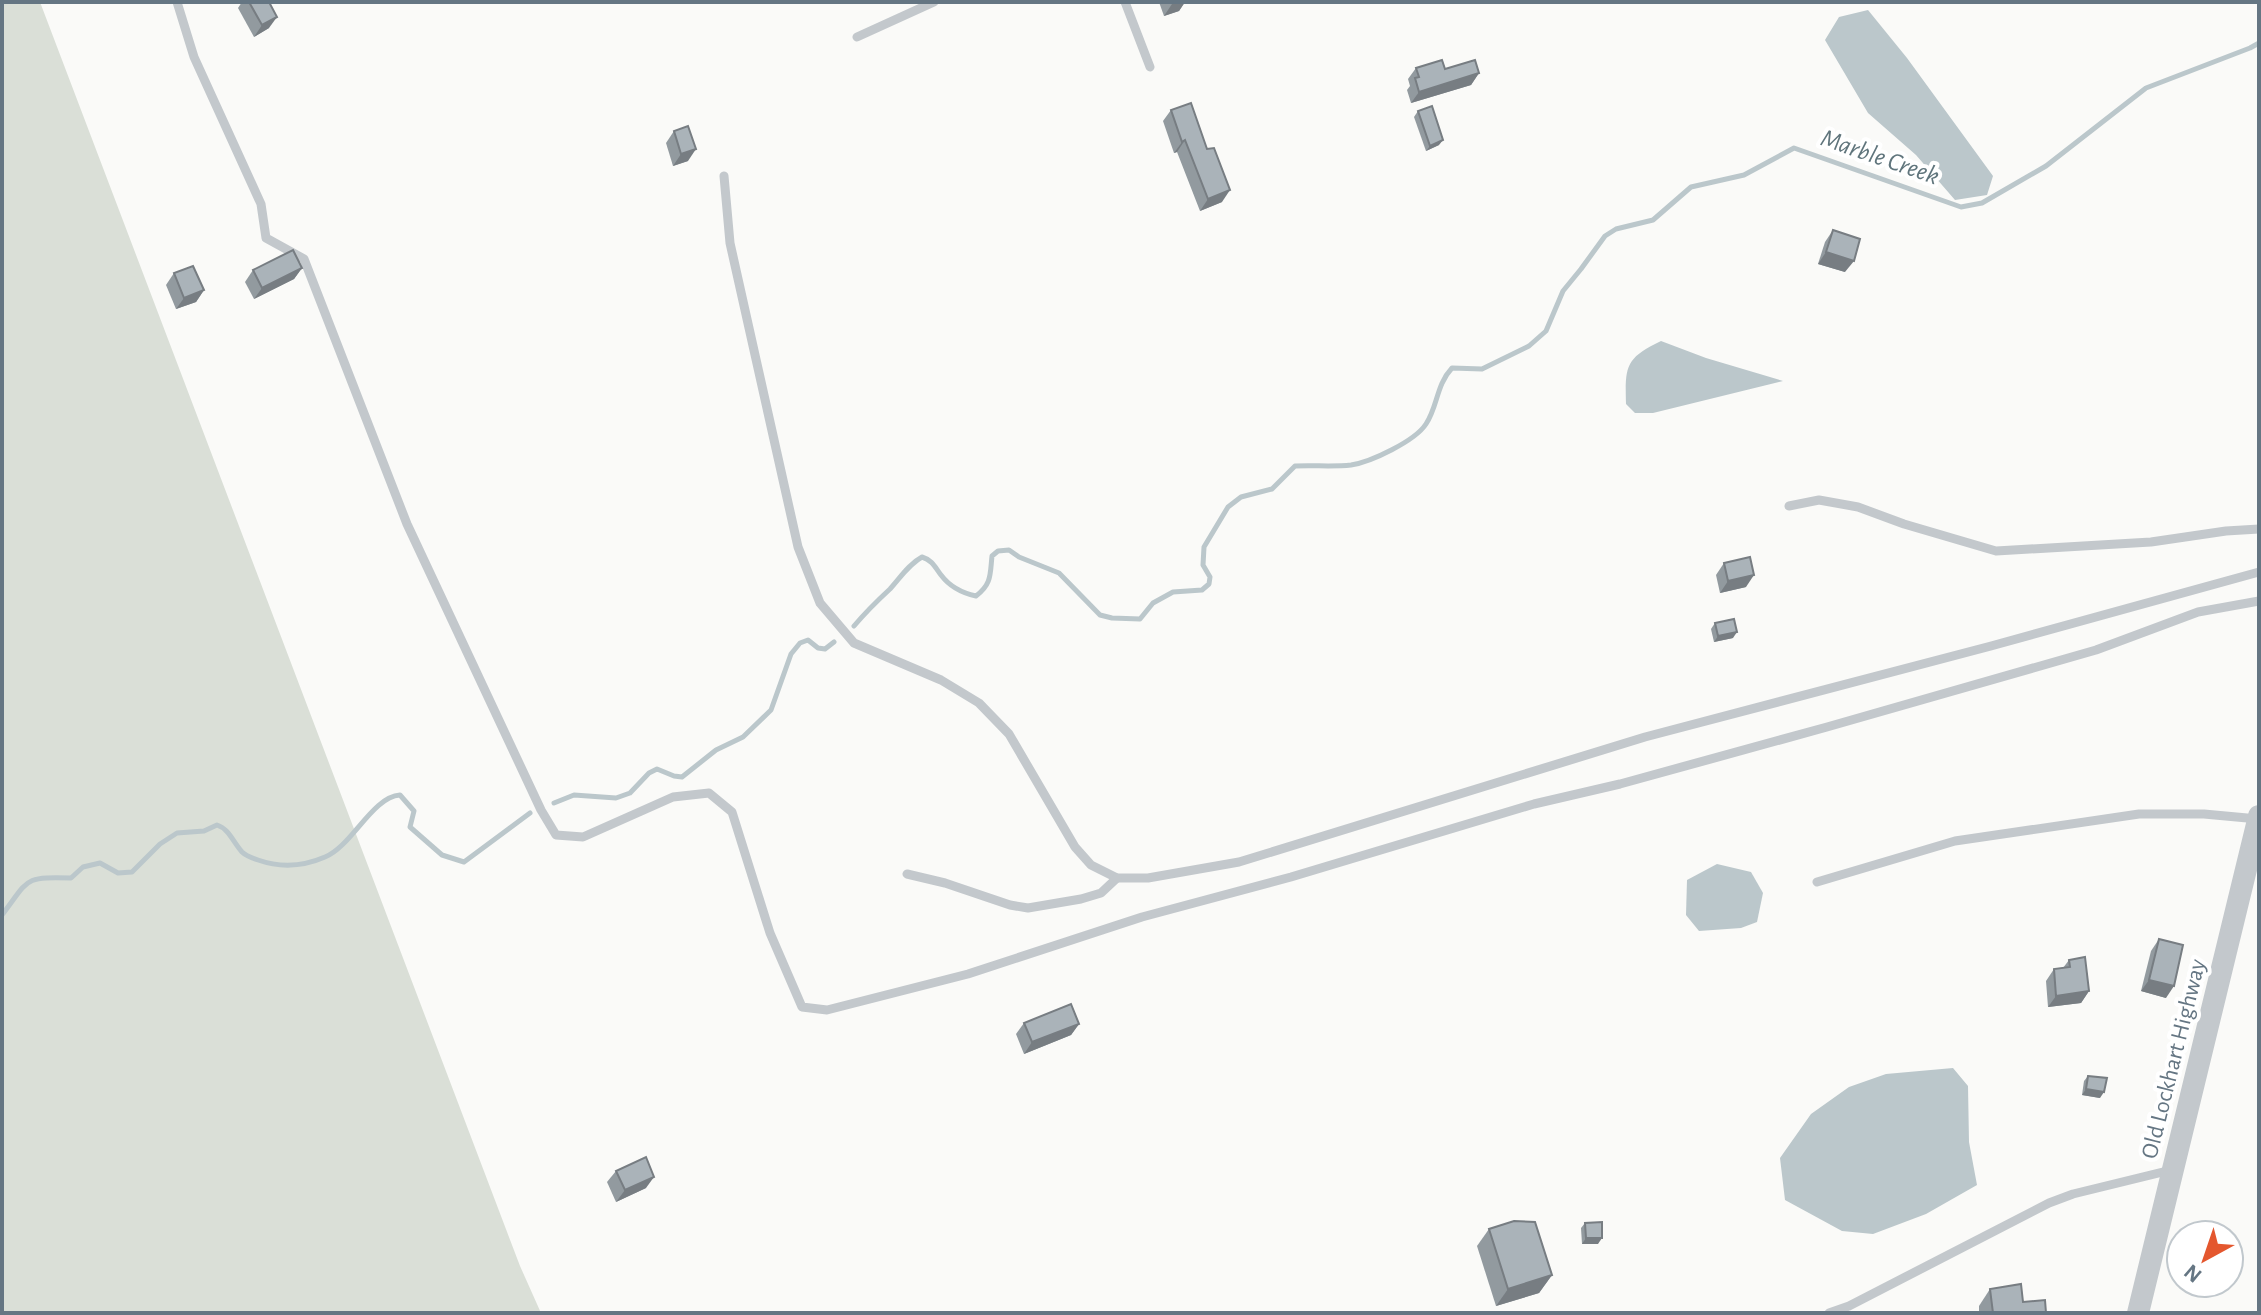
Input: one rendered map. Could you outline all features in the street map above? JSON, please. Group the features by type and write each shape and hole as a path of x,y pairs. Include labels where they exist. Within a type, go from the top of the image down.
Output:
{"street":[{"name":"Old Lockhart Highway","path":"2138,1313 2259,817"}],"lane":[{"path":"177,2 194,57 261,204 266,238 304,259 407,524 541,810 556,835 583,837 673,797 709,793 732,812 770,933 802,1007 827,1010 968,974 1142,917 1291,877 1534,804 1620,784 2096,650 2198,612 2259,601"},
{"path":"857,37 934,2"},
{"path":"1125,2 1150,67"},
{"path":"724,176 733,258 798,547 820,603 854,643 941,680 979,703 1009,734 1075,847 1091,865 1117,878 1148,878 1239,862 1645,737 2259,572"},
{"path":"1789,506 1819,500 1858,507 1996,551 2151,542 2259,529"},
{"path":"1817,882 1955,841 2139,814 2259,817"},
{"path":"907,874 1028,908 1101,893 1117,878"},
{"path":"1829,1313 1849,1306 2049,1203 2174,1169"}],"shaded area":[{"path":"2,2 40,2 520,1266 541,1313 2,1313"},
{"path":"1868,10 1993,176 1987,195 1955,200 1916,155 1868,113 1825,40 1839,17"},
{"path":"1661,341 1783,381 1653,413 1635,413 1626,404 1627,372 1640,353"},
{"path":"1717,864 1751,872 1763,893 1757,922 1741,928 1699,931 1686,915 1687,880"},
{"path":"1953,1068 1968,1086 1969,1142 1977,1185 1926,1214 1873,1234 1842,1231 1785,1200 1780,1158 1811,1114 1849,1087 1886,1074"}],"building":[{"path":"249,2 269,2 277,17 262,25"},
{"path":"1442,60 1445,69 1475,60 1479,73 1419,92 1416,68"},
{"path":"1191,103 1207,149 1214,148 1230,190 1208,199 1171,110"},
{"path":"1432,106 1443,140 1430,146 1418,111"},
{"path":"688,126 696,149 681,154 674,131"},
{"path":"1833,230 1860,239 1854,261 1826,252"},
{"path":"293,250 302,268 262,288 253,270"},
{"path":"193,266 204,290 184,298 174,273"},
{"path":"1750,557 1754,575 1728,581 1724,563"},
{"path":"1734,619 1737,632 1718,636 1715,623"},
{"path":"2159,939 2183,945 2174,986 2149,980"},
{"path":"2085,957 2089,991 2056,996 2054,969 2070,967 2069,960"},
{"path":"1071,1004 1079,1024 1032,1042 1024,1023"},
{"path":"2088,1076 2107,1078 2104,1092 2086,1089"},
{"path":"646,1157 654,1177 625,1190 616,1171"},
{"path":"1514,1221 1535,1222 1552,1275 1508,1289 1489,1229"},
{"path":"1602,1222 1602,1238 1586,1238 1585,1223"},
{"path":"2021,1284 2023,1302 2045,1300 2046,1313 1993,1313 1990,1289"}],"waterway":[{"name":"Marble Creek","path":"854,626 922,557 931,562 952,586 976,596 988,583 992,556 998,551 1009,550 1059,573 1100,615 1140,619 1153,603 1173,592 1202,590 1209,584 1210,577 1203,565 1204,547 1228,507 1241,497 1272,489 1295,466 1360,463 1392,450 1412,437 1426,424 1443,381 1452,368 1482,369 1529,346 1546,331 1563,291 1605,236 1616,229 1653,220 1691,187 1744,175 1794,148 1961,207 1982,203 2046,166 2146,88 2259,43"},
{"name":"Marble Creek","path":"554,803 574,795 616,798 630,793 657,769 682,777 716,750 743,737 771,710 791,654 800,643 808,640 825,649 834,642"},
{"name":"Marble Creek","path":"2,915 29,882 44,878 71,878 83,867 100,863 118,873 132,872 160,844 177,833 204,831 217,825 249,857 267,863 300,864 335,851 380,804 400,795 414,811 410,827 442,855 464,862 530,813"}]}
